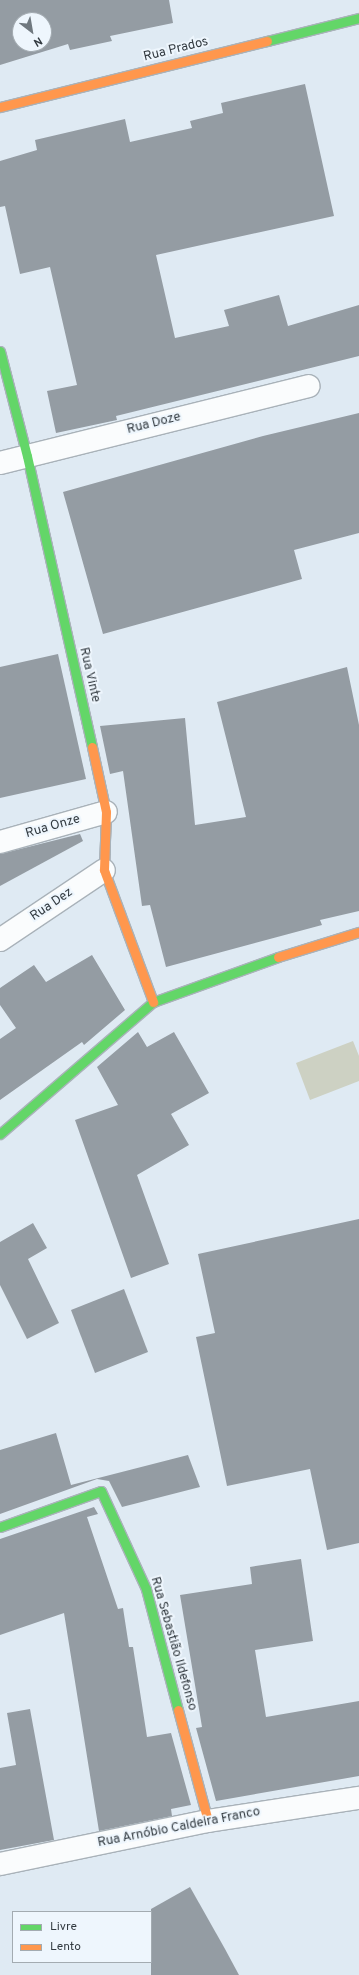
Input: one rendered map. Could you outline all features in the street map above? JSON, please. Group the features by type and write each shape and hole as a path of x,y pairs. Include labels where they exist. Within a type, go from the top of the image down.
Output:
{"street":[{"name":"Rua Prados","path":"0,107 359,18"},
{"name":"Rua Vinte","path":"0,351 27,456 106,812 104,870 153,1002"},
{"name":"Rua Doze","path":"0,463 309,386"},
{"name":"Rua Onze","path":"0,842 106,812"},
{"name":"Rua Dez","path":"0,940 104,870"},
{"path":"0,1134 153,1002 239,969 359,932"},
{"name":"Rua Sebastião Ildefonso","path":"0,1527 101,1491 146,1589 208,1821"},
{"name":"Rua Arnóbio Caldeira Franco","path":"0,1864 208,1821 359,1798"}],"shaded area":[{"path":"353,1041 359,1056 359,1081 310,1100 296,1063"}],"building":[{"path":"0,0 169,0 173,23 110,36 112,41 70,50 68,44 52,49 52,12 12,12 12,52 42,52 0,65"},
{"path":"305,84 334,216 156,255 175,338 229,326 224,310 279,295 288,326 359,305 359,356 116,416 117,420 56,433 47,391 77,385 50,267 20,274 5,206 0,207 0,161 37,150 35,140 125,119 130,142 192,128 190,121 223,113 221,103"},
{"path":"359,413 359,533 294,550 302,579 103,634 63,492 263,436"},
{"path":"58,654 86,779 0,798 0,667"},
{"path":"347,667 359,725 359,911 320,920 322,925 166,967 150,905 142,906 123,771 110,774 100,726 185,718 195,825 246,817 217,702"},
{"path":"80,834 83,841 0,886 0,854"},
{"path":"92,955 125,1010 84,1045 82,1042 0,1100 0,1039 16,1028 0,1005 0,988 34,965 46,982"},
{"path":"138,1032 147,1047 174,1032 209,1093 171,1114 189,1145 137,1175 169,1264 131,1278 75,1120 118,1105 97,1067"},
{"path":"359,1219 359,1543 327,1550 310,1469 227,1486 196,1337 215,1333 198,1254"},
{"path":"33,1223 47,1248 28,1259 59,1323 27,1339 0,1285 0,1242"},
{"path":"124,1289 148,1352 95,1373 71,1310"},
{"path":"56,1433 71,1485 188,1455 200,1487 122,1507 109,1481 97,1479 0,1514 0,1450"},
{"path":"94,1507 98,1514 87,1517 118,1609 123,1608 129,1647 133,1647 147,1737 171,1733 191,1805 171,1809 172,1816 99,1831 64,1613 0,1635 0,1539"},
{"path":"301,1559 313,1641 255,1650 266,1717 359,1701 359,1776 216,1801 196,1728 202,1727 180,1595 252,1584 250,1567"},
{"path":"30,1709 54,1840 0,1850 0,1768 16,1765 7,1713"},
{"path":"190,1887 239,1975 151,1975 151,1909"}],"traffic: fast":[{"path":"267,41 359,18"},
{"path":"0,351 27,456 92,747"},
{"path":"0,1134 153,1002 278,957"},
{"path":"0,1527 101,1491 146,1589 178,1710"}],"traffic: slow":[{"path":"0,107 267,41"},
{"path":"92,747 106,812 104,870 153,1002"},
{"path":"278,957 359,932"},
{"path":"178,1710 208,1821"}]}
